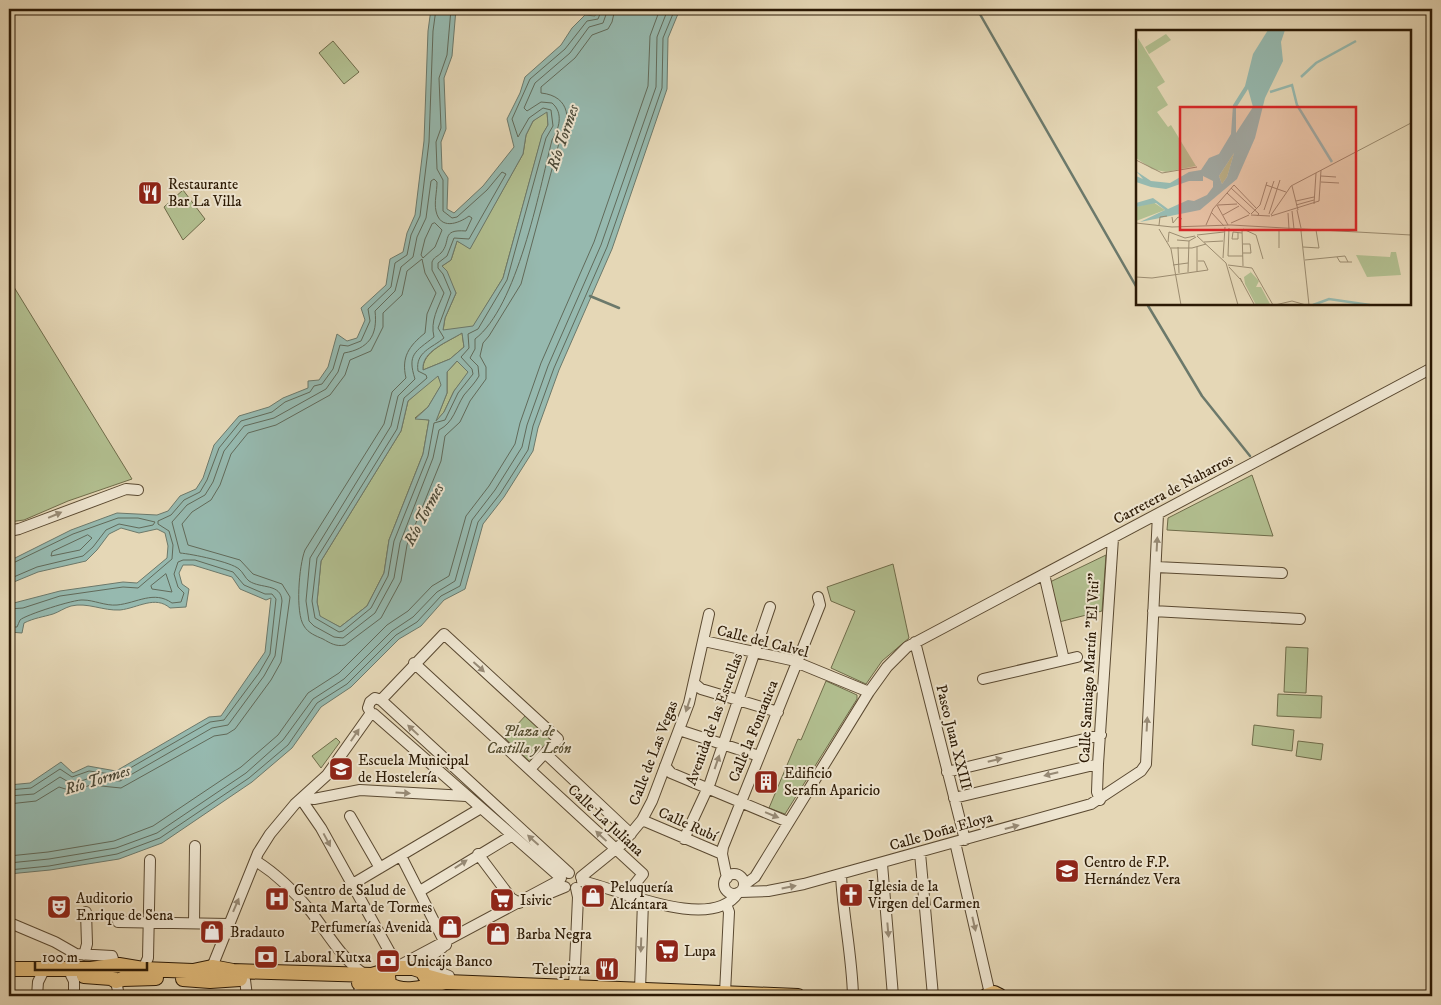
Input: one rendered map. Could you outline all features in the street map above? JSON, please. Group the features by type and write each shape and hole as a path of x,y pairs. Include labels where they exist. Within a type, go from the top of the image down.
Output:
{"highway":[{"path":"9,977 42,974 117,973 143,969 192,971 245,980 365,978 394,969 412,968 447,982"},
{"path":"9,969 117,973 210,973 233,971 365,978 394,990 418,988 447,982 477,983 503,992 526,993 574,987 798,996"},
{"path":"394,969 389,973 394,990"},
{"path":"418,988 425,982 425,974"}],"street":[{"name":"Carretera de Naharros","path":"740,887 759,870 869,692 900,653 928,635 1432,368"},
{"path":"9,531 126,489 138,490"},
{"path":"1158,514 1153,611 1300,619"},
{"name":"Calle Santiago Martín \"El Viti\"","path":"1100,800 1097,792 1098,764 1113,538"},
{"path":"1156,567 1282,573"},
{"path":"1044,574 1064,660"},
{"name":"Calle la Fontanica","path":"726,890 724,883 727,878 722,847 798,663 820,605 818,598"},
{"name":"Avenida de las Estrellas","path":"684,839 723,745 770,607"},
{"name":"Calle Doña Eloya","path":"740,887 768,891 841,875 1100,800 1141,771 1146,764 1153,611"},
{"name":"Calle de Las Vegas","path":"571,881 616,850 642,820 679,730 694,683 709,614"},
{"path":"382,701 414,663 444,634 558,739 530,769"},
{"name":"Calle del Calvel","path":"704,641 798,663 869,692"},
{"name":"Paseo Juan XXIII","path":"915,642 954,798 960,841 992,995"},
{"path":"983,679 1077,657"},
{"name":"Calle La Juliana","path":"414,663 643,874 626,895"},
{"path":"694,683 701,689 740,699 778,712"},
{"path":"574,987 578,897 571,881 382,701 375,698 370,702 368,708 373,714 511,836 571,881 676,908 714,907 726,904 740,887"},
{"path":"210,973 228,924 270,834 302,798 327,775 373,714"},
{"path":"679,730 759,756"},
{"path":"947,772 1100,735"},
{"path":"545,753 631,834"},
{"path":"954,798 1098,764"},
{"path":"665,766 671,773 788,822"},
{"path":"302,798 314,799 360,790 466,796"},
{"path":"302,798 393,958 394,969 519,903 571,881"},
{"path":"351,885 481,808"},
{"path":"350,816 380,868"},
{"name":"Calle Rubí","path":"642,820 722,854"},
{"path":"420,891 478,854 511,836"},
{"path":"194,923 195,846"},
{"path":"920,853 933,996"},
{"path":"478,854 511,898 519,903"},
{"path":"401,856 446,942"},
{"path":"143,969 148,958 150,860"},
{"path":"256,861 272,871 299,897 350,963 365,978 358,996"},
{"path":"882,864 893,996"},
{"path":"727,878 733,875 740,887"},
{"path":"841,875 844,914 848,927 853,996"},
{"path":"425,974 425,966 446,942 571,881"},
{"path":"714,907 721,901 726,890 731,894 740,887"},
{"path":"640,990 643,901"},
{"path":"725,993 729,912 726,904"},
{"path":"84,955 87,944 86,912"},
{"path":"10,921 76,954 112,956 117,973 119,996"},
{"path":"118,922 228,924"},
{"path":"433,955 432,965 440,974 477,983"},
{"path":"37,996 38,982 42,974"},
{"path":"72,975 74,996"},
{"path":"245,980 247,996"}],"green space":[{"path":"333,41 359,72 344,84 319,53"},
{"path":"547,111 548,125 542,136 503,278 473,327 443,331 445,318 456,293 442,266 451,260 457,241 470,248 523,154 526,135 533,121"},
{"path":"183,190 205,219 183,240 164,207"},
{"path":"9,279 132,479 68,501 24,520 9,522"},
{"path":"462,333 464,347 450,359 423,370 424,363 431,352"},
{"path":"457,361 469,372 454,391 444,412 435,423 447,393 447,372"},
{"path":"437,375 442,384 428,407 415,418 429,420 423,454 389,540 384,573 367,606 340,627 320,617 317,602 321,561 401,431 408,401"},
{"path":"1252,475 1273,536 1167,530 1168,518"},
{"path":"1106,555 1102,611 1059,622 1050,582"},
{"path":"893,564 909,638 882,661 866,684 831,668 855,611 831,601 827,587"},
{"path":"1286,647 1308,648 1306,693 1284,692"},
{"path":"826,681 857,695 857,699 785,814 769,808 798,739 801,740"},
{"path":"1278,694 1322,696 1321,718 1277,716"},
{"name":"Plaza de Castilla y León","path":"526,715 552,739 530,762 505,738"},
{"path":"1254,725 1294,730 1292,751 1252,745"},
{"path":"336,738 340,742 321,768 312,756"},
{"path":"1298,741 1323,744 1321,760 1296,756"}],"water":[{"name":"Río Tormes","path":"431,9 456,9 452,56 444,78 446,129 441,142 442,169 448,178 447,209 454,213 483,186 514,147 507,119 520,93 525,77 561,45 572,28 585,15 595,16 597,9 680,9 668,38 667,89 612,249 559,370 538,428 533,451 504,497 483,524 465,589 444,600 421,626 399,639 351,687 321,707 292,748 252,782 162,843 119,859 50,870 9,874 9,785 30,783 61,762 73,773 88,766 116,771 209,717 221,716 265,652 271,598 266,600 240,589 232,577 193,565 183,565 179,573 182,584 189,589 186,607 170,608 164,604 152,602 120,610 77,605 24,623 22,633 9,632 10,604 60,591 123,582 137,583 167,558 168,546 165,533 157,529 139,533 121,528 109,534 86,561 38,572 9,584 9,561 71,530 117,513 157,515 168,511 180,496 196,489 203,478 214,445 239,416 269,407 283,398 308,388 308,381 319,380 328,367 337,334 347,341 357,338 365,320 361,308 386,285 390,259 403,252 407,233 415,215 424,141 428,31","holes":["547,112 548,125 542,135 503,278 473,326 443,330 445,318 456,293 447,271 442,266 451,260 457,241 470,249 523,154 526,135 533,121","462,333 464,347 450,359 423,370 426,357","457,361 468,372 454,391 444,412 436,421 447,393 447,372","438,376 441,385 428,407 415,419 429,420 423,454 389,540 384,573 367,606 340,627 320,616 317,602 321,561 401,431 408,401"]}],"waterway":[{"path":"977,9 1136,286"},
{"path":"590,296 619,308"},
{"path":"1148,305 1202,396 1250,456"}],"place":[{"name":"Restaurante Bar La Villa","path":"150,193"},
{"name":"Escuela Municipal de Hostelería","path":"341,769"},
{"name":"Edificio Serafin Aparicio","path":"766,782"},
{"name":"Centro de F.P. Hernández Vera","path":"1067,871"},
{"name":"Iglesia de la Virgen del Carmen","path":"851,895"},
{"name":"Peluquería Alcántara","path":"593,896"},
{"name":"Centro de Salud de Santa Marta de Tormes","path":"277,899"},
{"name":"Isivic","path":"502,900"},
{"name":"Auditorio Enrique de Sena","path":"59,907"},
{"name":"Perfumerías Avenida","path":"450,927"},
{"name":"Bradauto","path":"212,932"},
{"name":"Barba Negra","path":"498,934"},
{"name":"Lupa","path":"667,951"},
{"name":"Laboral Kutxa","path":"266,957"},
{"name":"Unicaja Banco","path":"388,961"},
{"name":"Telepizza","path":"607,969"}]}
